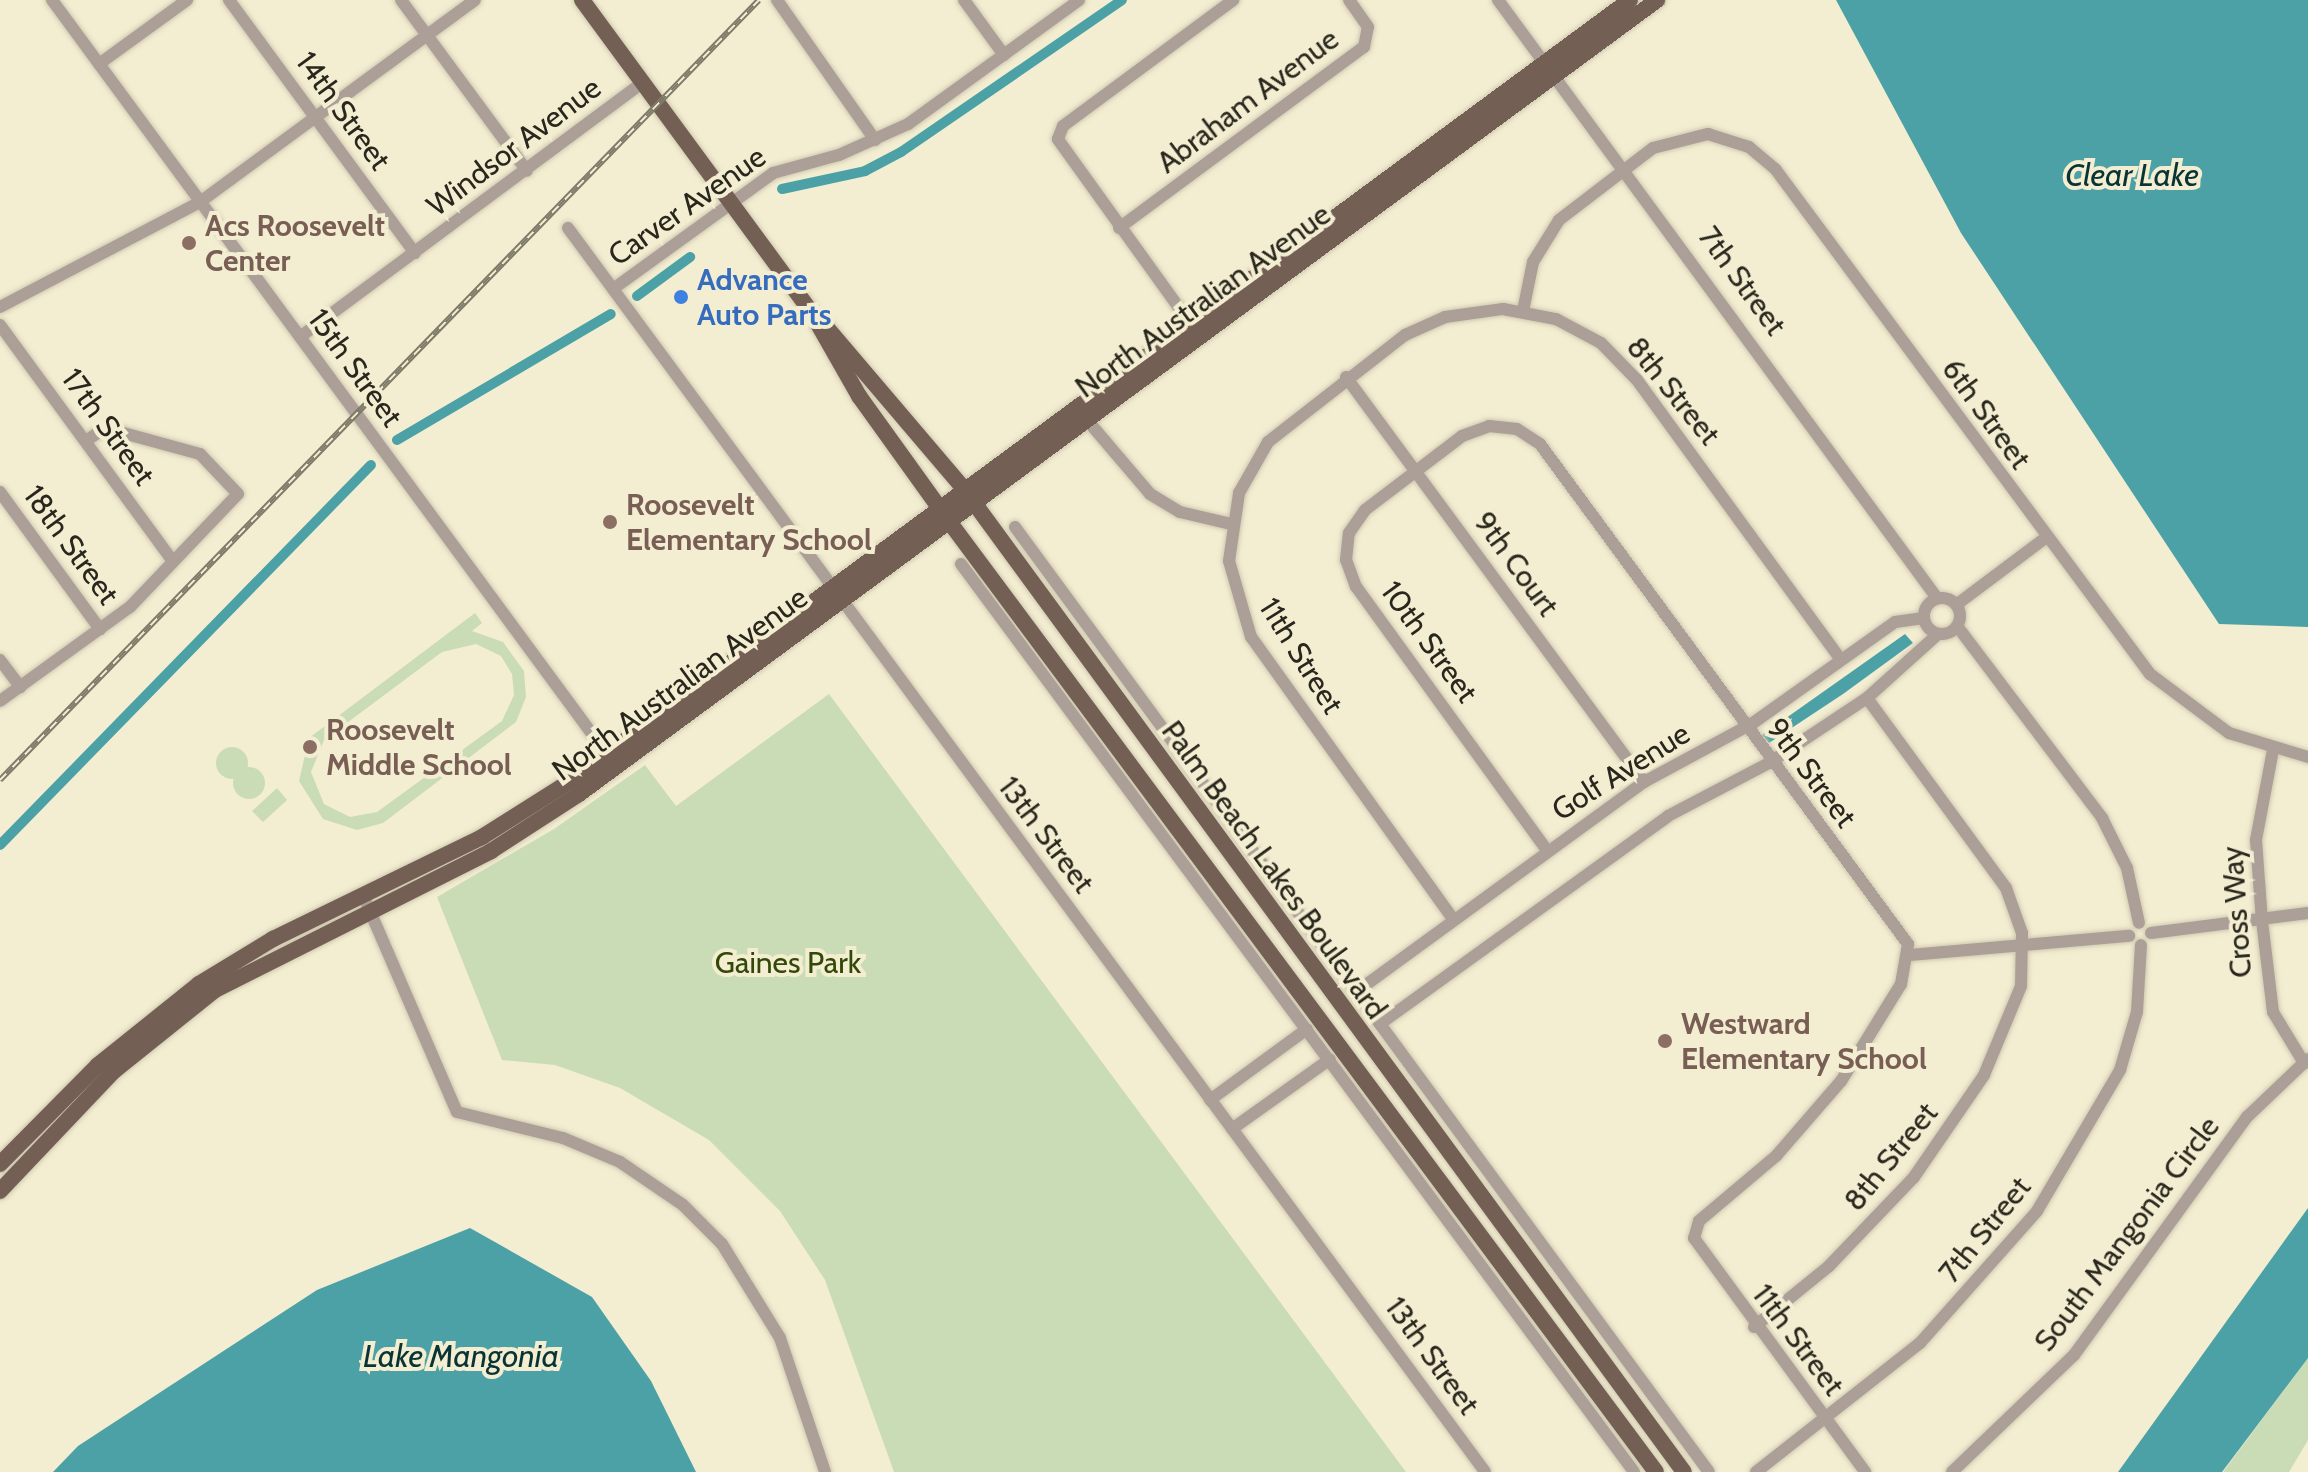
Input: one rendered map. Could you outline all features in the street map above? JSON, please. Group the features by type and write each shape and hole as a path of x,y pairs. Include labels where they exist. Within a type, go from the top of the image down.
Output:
{"main road":[{"name":"Palm Beach Lakes Boulevard","path":"582,0 810,310 859,396 944,514 1016,625 1142,776 1656,1472"},
{"name":"North Australian Avenue","path":"1550,69 1630,0"},
{"name":"North Australian Avenue","path":"0,1191 114,1071 180,1015 251,966 612,761 968,495 1082,415 1550,69 1657,0"},
{"name":"Palm Beach Lakes Boulevard","path":"810,310 879,381 968,495 1119,707 1684,1472"},
{"path":"1142,776 1160,762"},
{"name":"North Australian Avenue","path":"0,1164 164,1009 273,939 366,903"},
{"path":"1512,1278 1530,1263"}],"street":[{"name":"15th Street","path":"52,0 612,761"},
{"path":"99,64 187,0"},
{"name":"14th Street","path":"229,0 415,253"},
{"path":"401,0 527,171"},
{"path":"0,307 200,202 475,0"},
{"path":"964,0 1004,55"},
{"name":"Carver Avenue","path":"613,289 783,167 875,140 1004,55 1079,0"},
{"path":"1195,331 1063,152 1060,132 1233,0"},
{"name":"Abraham Avenue","path":"1119,228 1364,47 1368,27 1349,0"},
{"name":"7th Street","path":"1498,0 1627,167 1937,598"},
{"path":"776,2 875,140"},
{"name":"Windsor Avenue","path":"300,337 643,82"},
{"name":"6th Street","path":"1523,311 1549,233 1627,167 1666,142 1693,135 1736,140 1761,155 2044,539 2169,693 2213,725 2273,750 2308,757"},
{"name":"13th Street","path":"568,228 1485,1472"},
{"name":"8th Street","path":"1346,377 1445,317 1523,311 1576,328 1623,363 1841,660"},
{"name":"17th Street","path":"0,325 173,561"},
{"name":"9th Court","path":"1346,377 1644,782"},
{"name":"11th Street","path":"1346,377 1268,442 1248,473 1231,524 1230,575 1251,637 1453,919"},
{"path":"1082,415 1150,494 1180,512 1231,524"},
{"name":"9th Street","path":"1415,471 1482,427 1510,427 1535,439 1910,955"},
{"path":"0,701 100,629 173,561 238,494 200,454 105,428 86,441"},
{"name":"10th Street","path":"1415,471 1356,520 1346,547 1349,574 1546,849"},
{"name":"18th Street","path":"0,492 100,629"},
{"path":"1015,527 1287,902 1709,1472"},
{"path":"1956,605 2044,539"},
{"path":"961,564 1016,625 1238,937 1634,1472"},
{"path":"1956,605 1937,598 1924,618 1938,634 1957,626"},
{"path":"1956,605 1957,626 2102,818 2127,868 2139,923 2151,933"},
{"name":"Golf Avenue","path":"1356,992 1546,849 1644,782 1745,728 1895,622 1924,618"},
{"name":"Golf Avenue","path":"1380,1024 1668,816 1769,763 1867,698 1938,634"},
{"path":"0,660 20,687"},
{"path":"1119,707 1136,695"},
{"name":"8th Street","path":"1754,1327 1859,1238 1939,1144 2003,1039 2021,986 2023,946 1999,876 1867,698"},
{"name":"Cross Way","path":"2273,750 2256,840 2262,921 2273,1012 2306,1061"},
{"path":"1272,913 1287,902"},
{"path":"366,903 457,1112 563,1138 620,1162 683,1205 722,1244 780,1338 825,1472"},
{"path":"1910,955 2129,936 2141,945 2151,933 2308,913"},
{"path":"2129,936 2139,923"},
{"path":"1238,937 1253,926"},
{"name":"7th Street","path":"1756,1472 1826,1420 1952,1313 2056,1184 2120,1070 2137,1012 2141,945"},
{"name":"11th Street","path":"1865,1472 1754,1327 1694,1238 1699,1221 1776,1156 1841,1081 1883,1018 1910,955"},
{"path":"1210,1100 1307,1029"},
{"path":"1232,1129 1330,1059"},
{"name":"South Mangonia Circle","path":"1952,1472 2074,1355 2247,1117 2306,1061"},
{"path":"1636,1407 1652,1395"},
{"path":"1604,1432 1618,1421"}],"green space":[{"path":"475,613 482,623 472,631 503,642 524,671 526,697 516,722 383,823 357,830 323,819 299,781 309,738","holes":["476,644 501,656 512,674 514,695 502,721 377,812 350,817 324,804 311,772 324,740 442,652"]},
{"name":"Gaines Park","path":"829,694 1406,1472 894,1472 825,1280 780,1211 709,1140 620,1088 555,1065 502,1060 437,897 554,829 645,765 676,806"},
{"path":"232,747 243,752 248,763 243,774 232,779 221,774 216,763 221,752"},
{"path":"249,767 260,772 265,783 260,794 249,799 238,794 233,783 238,772"},
{"path":"277,788 287,800 263,822 252,811"},
{"path":"2308,1358 2308,1440 2289,1472 2223,1472"}],"water":[{"name":"Clear Lake","path":"1836,0 2308,0 2308,627 2219,624 1961,233"},
{"path":"1905,634 1913,643 1843,694 1769,743 1762,735"},
{"path":"2308,1208 2308,1358 2222,1472 2118,1472"},
{"name":"Lake Mangonia","path":"470,1228 592,1297 651,1381 696,1472 53,1472 78,1446 317,1290"}],"waterway":[{"path":"782,189 865,171 901,152 1122,0"},
{"path":"637,296 690,257"},
{"path":"397,440 611,314"},
{"path":"0,845 371,465"}],"railway":[{"path":"0,780 759,0"}],"place":[{"name":"Acs Roosevelt Center","path":"189,243"},
{"name":"Advance Auto Parts","path":"681,297"},
{"name":"Roosevelt Elementary School","path":"610,522"},
{"name":"Roosevelt Middle School","path":"310,747"},
{"name":"Westward Elementary School","path":"1665,1041"}]}
